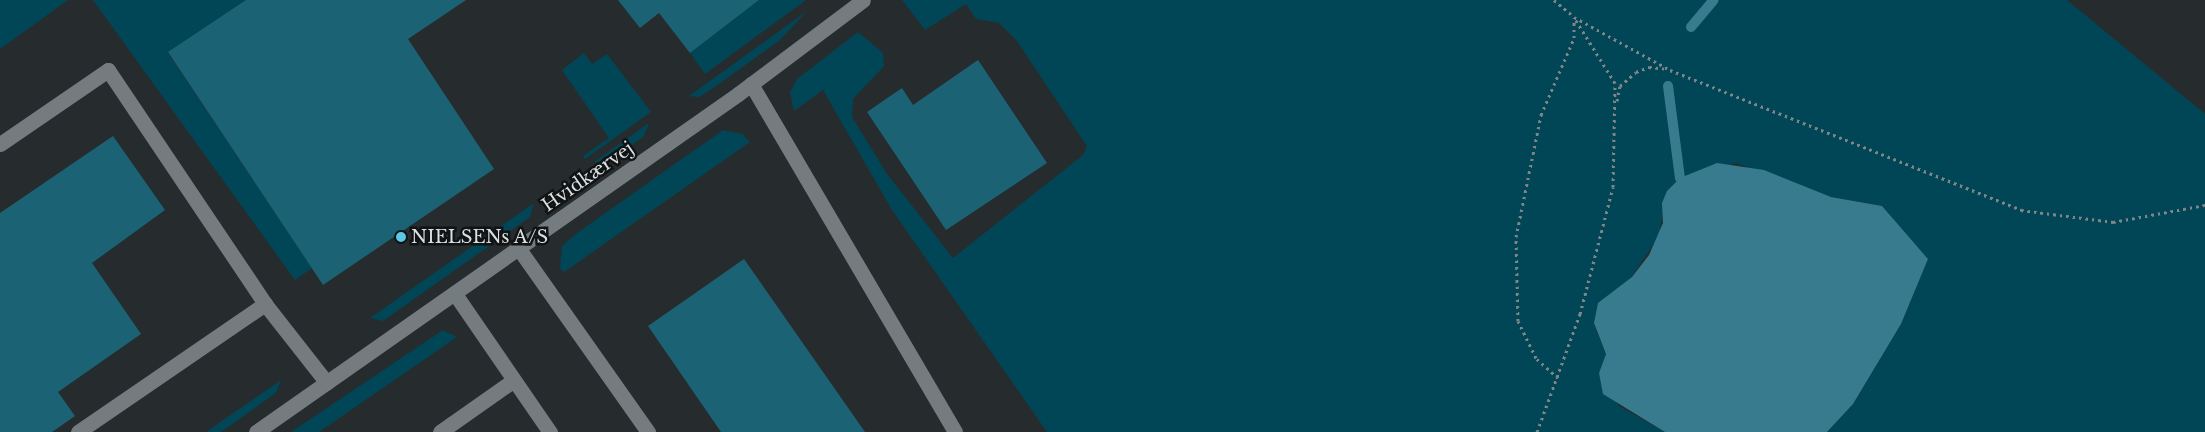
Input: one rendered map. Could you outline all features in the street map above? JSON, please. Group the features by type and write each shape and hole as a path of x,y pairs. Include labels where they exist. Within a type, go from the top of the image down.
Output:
{"street":[{"name":"Hvidkærvej","path":"256,432 519,249 751,84 863,0"},
{"path":"0,144 108,70 265,304 327,383"},
{"path":"751,84 955,432"},
{"path":"519,249 648,432"},
{"path":"454,294 550,432"},
{"path":"78,432 265,304"},
{"path":"440,432 514,380"}],"path":[{"path":"1554,0 1574,18 1609,67 1616,108"},
{"path":"1574,18 1670,70 2021,210 2114,222 2205,205"},
{"path":"1558,378 1536,358 1518,321 1516,237 1541,115 1574,38 1574,18"},
{"path":"1537,432 1558,378 1607,220 1616,108 1620,86 1636,72 1650,67 1670,70"}],"shaded area":[{"path":"0,0 68,0 0,49"},
{"path":"93,0 246,0 168,53 312,268 295,280"},
{"path":"759,0 806,0 705,74 690,53"},
{"path":"902,0 2067,0 2205,114 2205,432 1827,432 1853,404 1901,324 1928,259 1882,206 1831,197 1736,163 1680,178 1667,191 1659,236 1596,330 1606,354 1599,373 1619,406 1665,432 1047,432 892,210 823,90 794,111 790,92 797,79 858,32 883,53 884,66 853,99 852,117 887,174 953,258 1083,155 1087,146 1017,41 999,23 976,19 966,4 925,30"},
{"path":"807,11 780,40 712,89 699,97 689,96"},
{"path":"584,53 592,64 607,54 651,112 585,159 583,156 609,138 562,70"},
{"path":"649,123 644,136 610,161 594,162"},
{"path":"723,130 742,134 750,142 564,272 560,268 562,246 577,233"},
{"path":"1717,163 1764,170 1831,197 1882,206 1928,259 1901,324 1853,404 1827,432 1665,432 1603,394 1599,373 1606,354 1594,323 1598,303 1632,277 1649,255 1663,223 1662,203 1667,191 1680,178"},
{"path":"534,203 530,217 383,321 370,318"},
{"path":"443,330 457,337 319,432 291,432"},
{"path":"281,380 276,393 221,432 206,432"}],"building":[{"path":"246,0 466,0 408,39 494,169 323,285 168,52"},
{"path":"618,0 759,0 690,53 659,13 640,28"},
{"path":"978,60 1047,163 946,230 867,112 902,88 913,105"},
{"path":"113,136 165,210 92,263 141,334 58,392 75,416 52,432 0,432 0,213"},
{"path":"744,259 865,432 721,432 648,326"}],"waterway":[{"path":"1691,27 1714,0"},
{"path":"1668,86 1680,178"}],"place":[{"name":"NIELSENs A/S","path":"401,237"}]}
